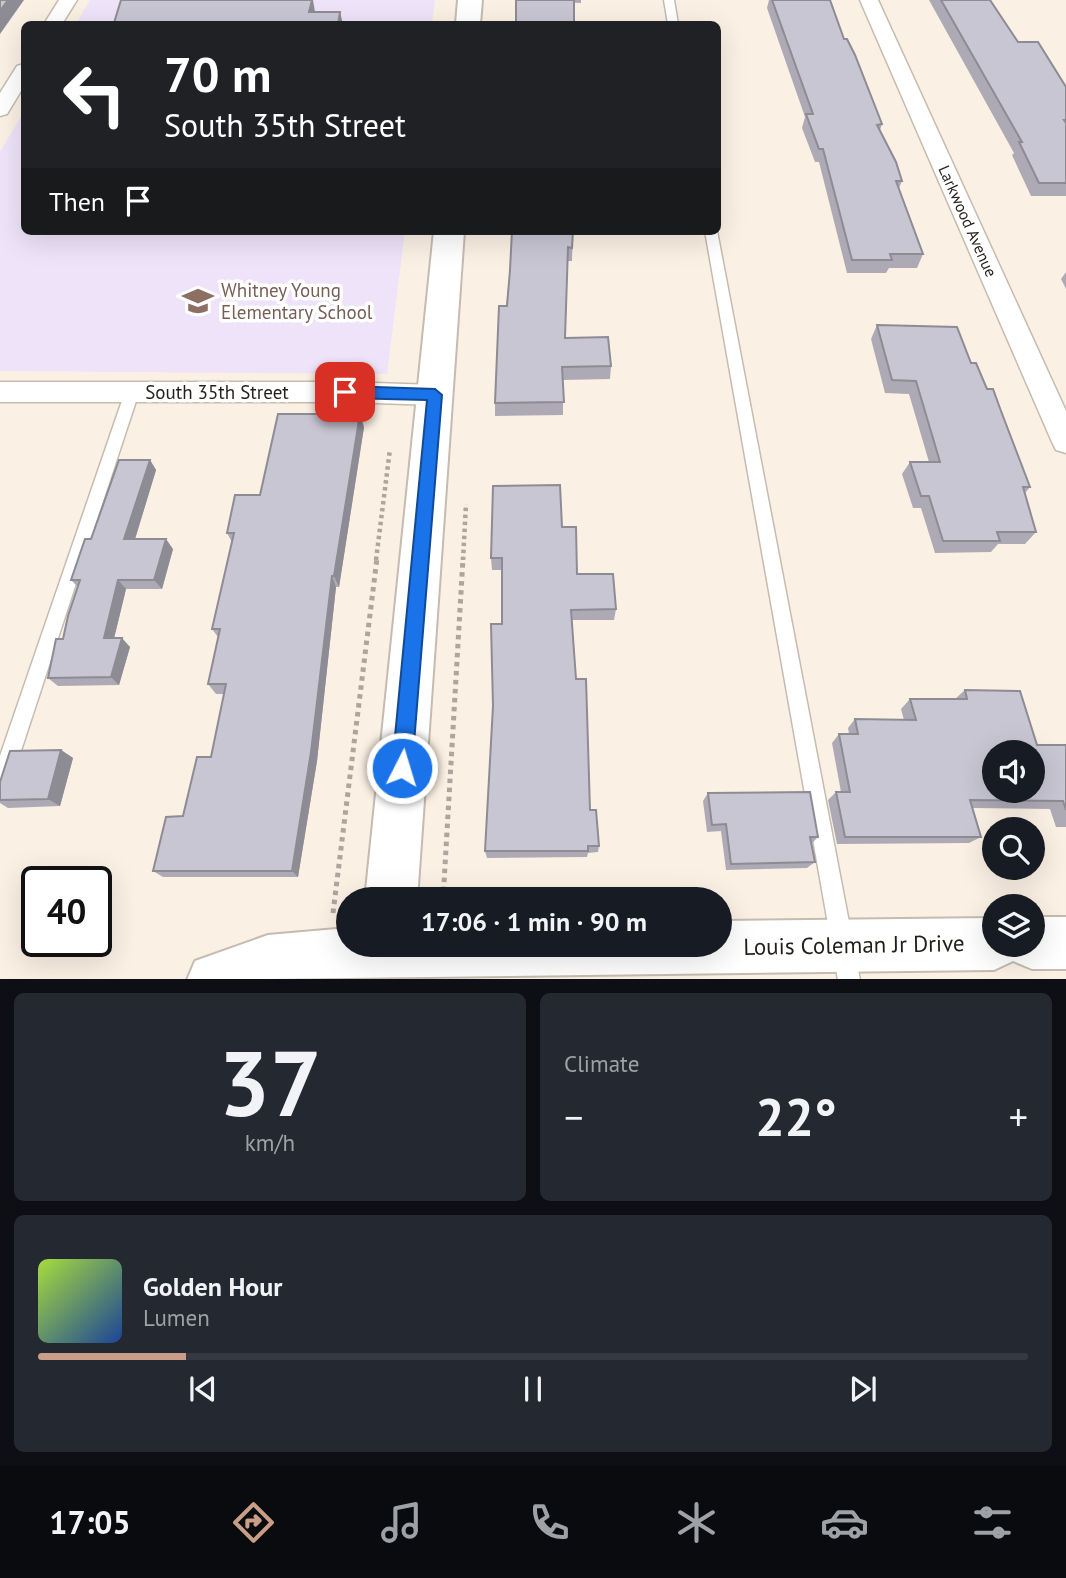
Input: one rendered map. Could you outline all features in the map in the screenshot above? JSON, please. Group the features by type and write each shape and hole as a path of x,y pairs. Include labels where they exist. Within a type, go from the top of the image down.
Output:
{"street":[{"path":"55,21 68,0"},
{"path":"468,21 470,0"},
{"name":"Larkwood Avenue","path":"869,0 1066,442"},
{"path":"0,110 21,75"},
{"path":"392,887 449,235"},
{"name":"South 35th Street","path":"0,393 435,395"},
{"path":"1045,943 1066,943"},
{"name":"Louis Coleman Jr Drive","path":"214,979 268,962 328,957 846,962 982,945"}],"lane":[{"path":"668,0 672,21"},
{"path":"712,235 846,962"},
{"path":"0,784 132,392"}],"path":[{"path":"328,957 397,394"},
{"path":"444,887 467,498"}],"shaded area":[{"path":"90,0 435,0 432,21 78,21"},
{"name":"Whitney Young Elementary School","path":"21,116 21,235 404,235 387,374 0,371 0,152"}],"building":[{"path":"0,0 8,0 0,11"},
{"path":"121,0 312,0 309,12 340,12 338,21 115,21"},
{"path":"516,0 574,0 574,21 516,21"},
{"path":"772,0 830,0 844,39 847,39 855,55 882,124 877,125 896,162 902,181 896,181 923,254 890,254 892,260 852,260 823,149 819,149 806,114 813,114"},
{"path":"941,0 990,0 1018,42 1038,42 1066,87 1066,183 1039,183 1019,142 1022,142"},
{"path":"512,235 573,235 572,248 568,247 565,338 608,337 611,366 562,367 564,402 495,403 499,306 507,306"},
{"path":"877,325 957,327 971,363 976,363 987,389 993,389 1030,487 1023,487 1036,532 997,532 1000,541 943,541 929,496 921,496 910,462 940,462 916,381 892,380"},
{"path":"278,414 360,414 332,576 311,752 292,871 153,871 166,817 183,816 197,757 211,757 226,684 208,684 220,629 212,629 234,533 227,533 235,495 260,495"},
{"path":"119,460 150,460 124,539 166,539 154,580 118,580 104,638 122,638 111,677 48,678 56,639 63,639 80,580 71,580 85,539 91,539"},
{"path":"560,485 562,527 576,527 577,574 613,574 616,609 571,610 576,679 586,679 590,810 596,810 599,846 588,846 588,851 485,851 493,706 491,624 502,624 502,558 491,558 493,486"},
{"path":"965,690 1020,691 1035,740 982,740 982,800 970,800 981,837 845,837 836,792 850,792 839,734 858,734 855,719 916,720 910,699 967,699"},
{"path":"1045,745 1066,745 1066,810 1063,801 1045,801"},
{"path":"61,750 48,799 0,800 0,782 10,751"},
{"path":"810,792 818,837 810,837 815,862 731,864 726,824 712,825 708,793"}],"place":[{"name":"Whitney Young Elementary School","path":"198,301"}],"route":[{"path":"345,392 435,395 402,768"}]}
